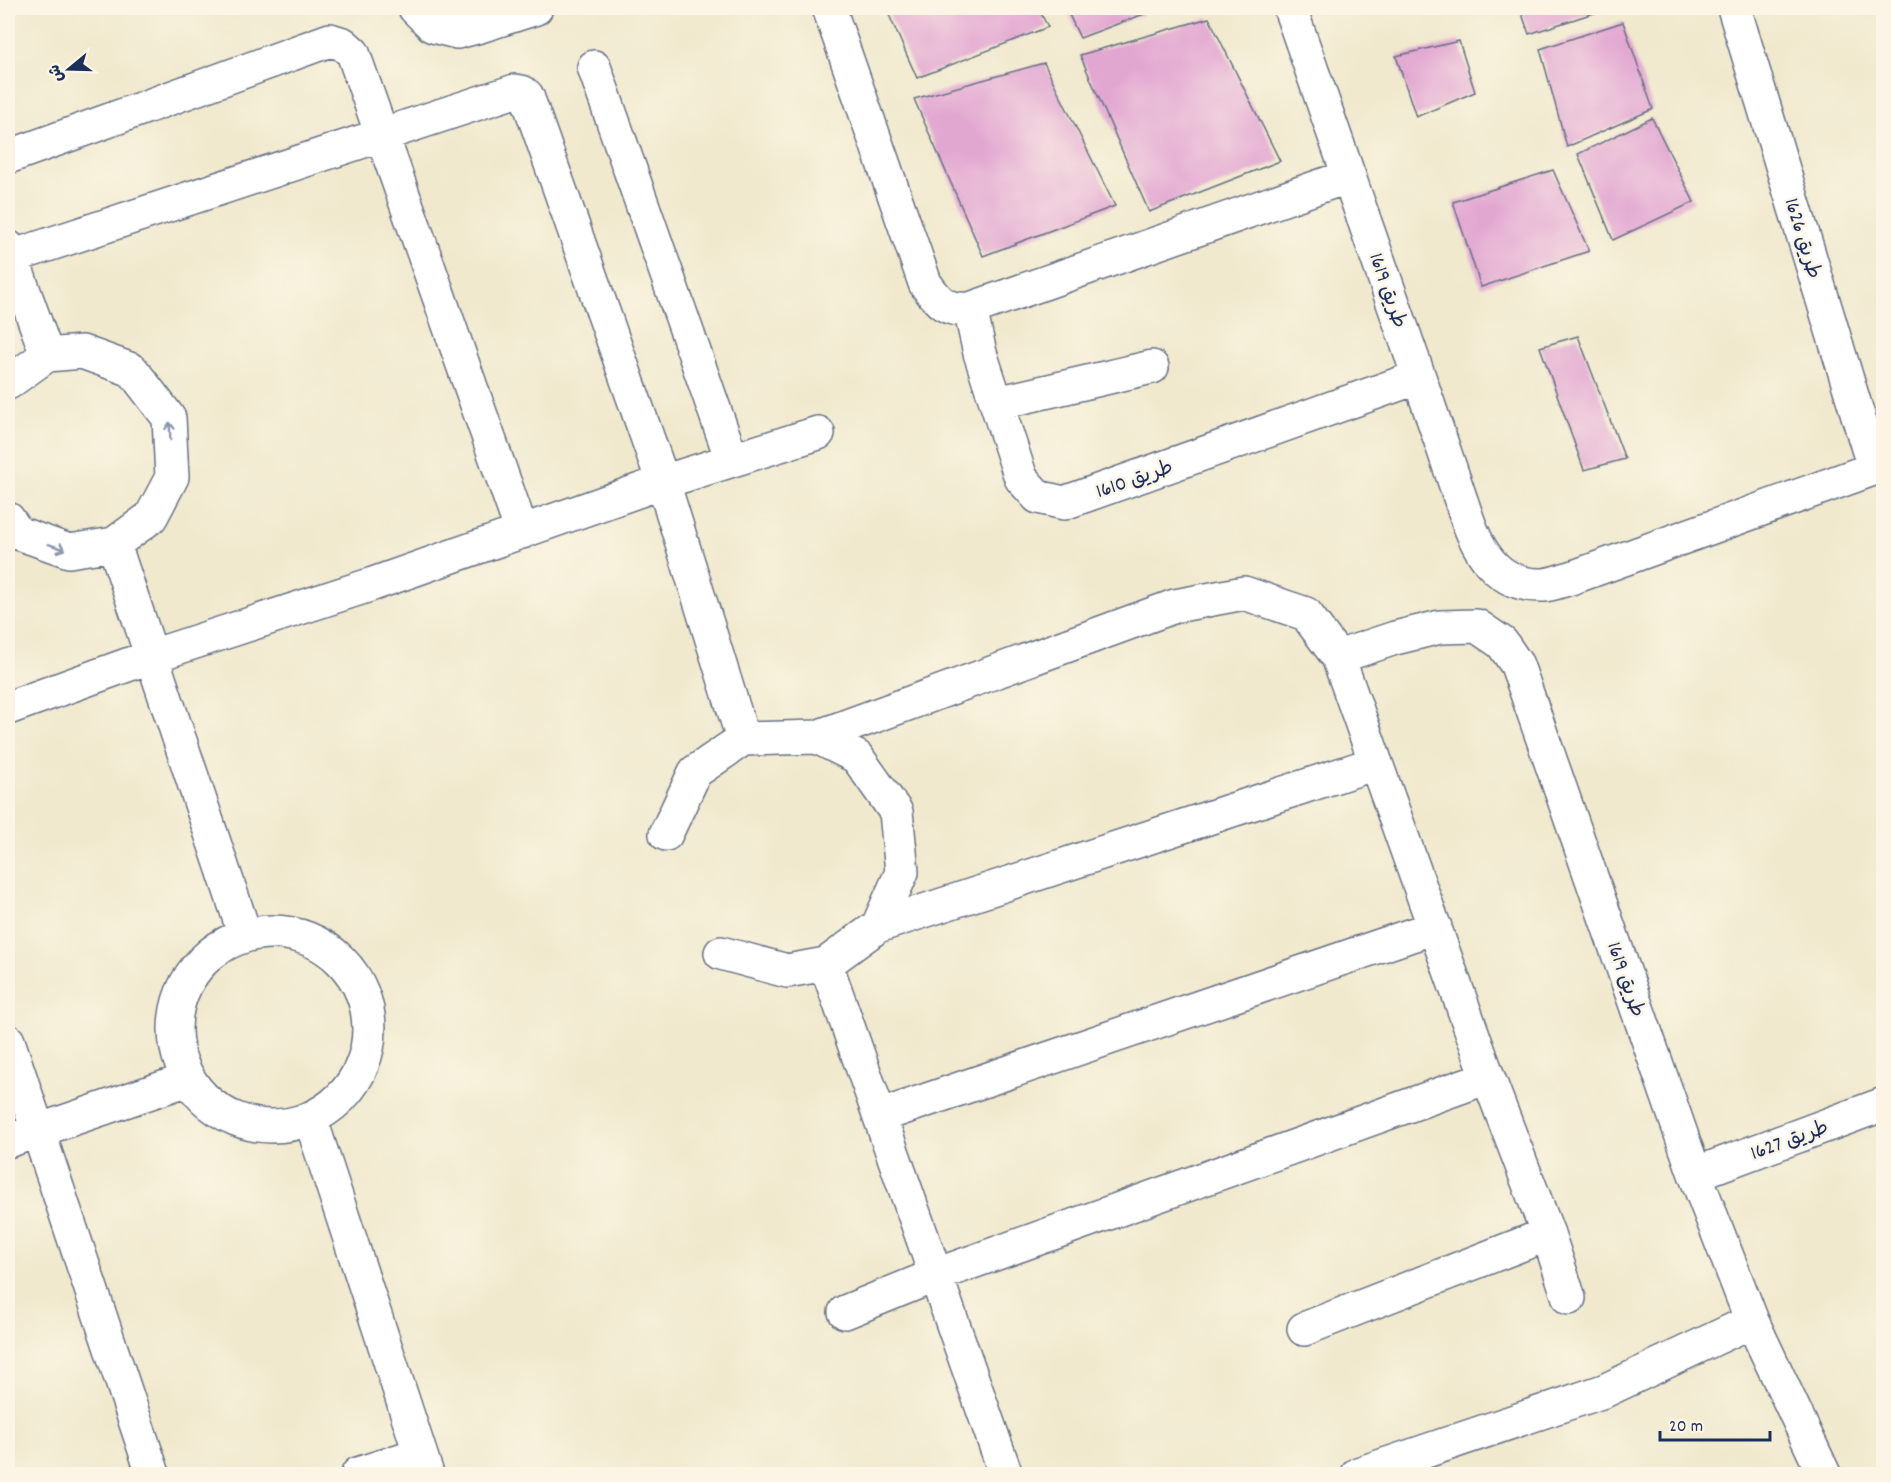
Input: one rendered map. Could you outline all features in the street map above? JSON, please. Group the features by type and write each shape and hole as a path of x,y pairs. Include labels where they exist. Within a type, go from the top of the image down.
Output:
{"street":[{"path":"415,8 433,26 457,32 536,8"},
{"path":"829,8 925,283 937,301 957,310 970,309 1349,176"},
{"name":"طريق 1619","path":"1290,8 1476,544 1495,569"},
{"name":"طريق 1626","path":"1495,569 1518,582 1545,585 1571,578 1879,466 1734,8"},
{"path":"8,157 330,40 342,44 353,53 380,135 522,532"},
{"path":"594,67 732,460"},
{"path":"47,356 9,254 515,91 522,92 527,96 663,482 743,739"},
{"name":"طريق 1610","path":"970,309 980,353 1021,478 1038,497 1064,502 1419,377"},
{"path":"8,383 47,356 82,352 132,370 169,418 172,477 151,517 114,544 69,551 18,533 8,519"},
{"path":"997,403 1152,367"},
{"path":"8,708 152,656 373,584 663,482 818,433"},
{"path":"114,544 244,932"},
{"path":"666,834 695,772 743,739 817,737 1175,606 1244,592 1306,614 1338,657 1488,1077 1548,1234 1569,1298"},
{"name":"طريق 1619","path":"1338,657 1395,638 1440,627 1477,626 1502,643 1517,665 1695,1174 1752,1321 1824,1474"},
{"path":"817,737 857,758 897,812 902,872 878,926"},
{"path":"721,953 787,972 826,964 878,926 1376,764"},
{"path":"880,1116 1435,927"},
{"path":"279,929 329,947 366,996 368,1054 347,1094 311,1120 266,1128 214,1110 186,1080 173,1017 193,967 244,932 279,929"},
{"path":"826,964 1004,1474"},
{"path":"8,1041 153,1474"},
{"path":"845,1312 936,1275 1488,1077"},
{"path":"8,1141 186,1080"},
{"name":"طريق 1627","path":"1695,1174 1884,1104"},
{"path":"311,1120 424,1464 358,1474"},
{"path":"1304,1329 1548,1234"},
{"path":"1358,1474 1604,1391 1752,1321"}],"building":[{"path":"886,8 1038,8 1048,27 917,78"},
{"path":"1066,8 1160,8 1080,38"},
{"path":"1520,8 1609,8 1529,34"},
{"path":"1209,18 1280,161 1149,212 1080,55"},
{"path":"1623,22 1653,109 1567,147 1540,49"},
{"path":"1459,41 1475,92 1416,117 1396,56"},
{"path":"1044,63 1115,206 983,256 914,99"},
{"path":"1652,118 1694,202 1613,240 1578,154"},
{"path":"1553,170 1589,251 1481,287 1453,202"},
{"path":"1578,336 1625,459 1584,470 1540,347"}]}
